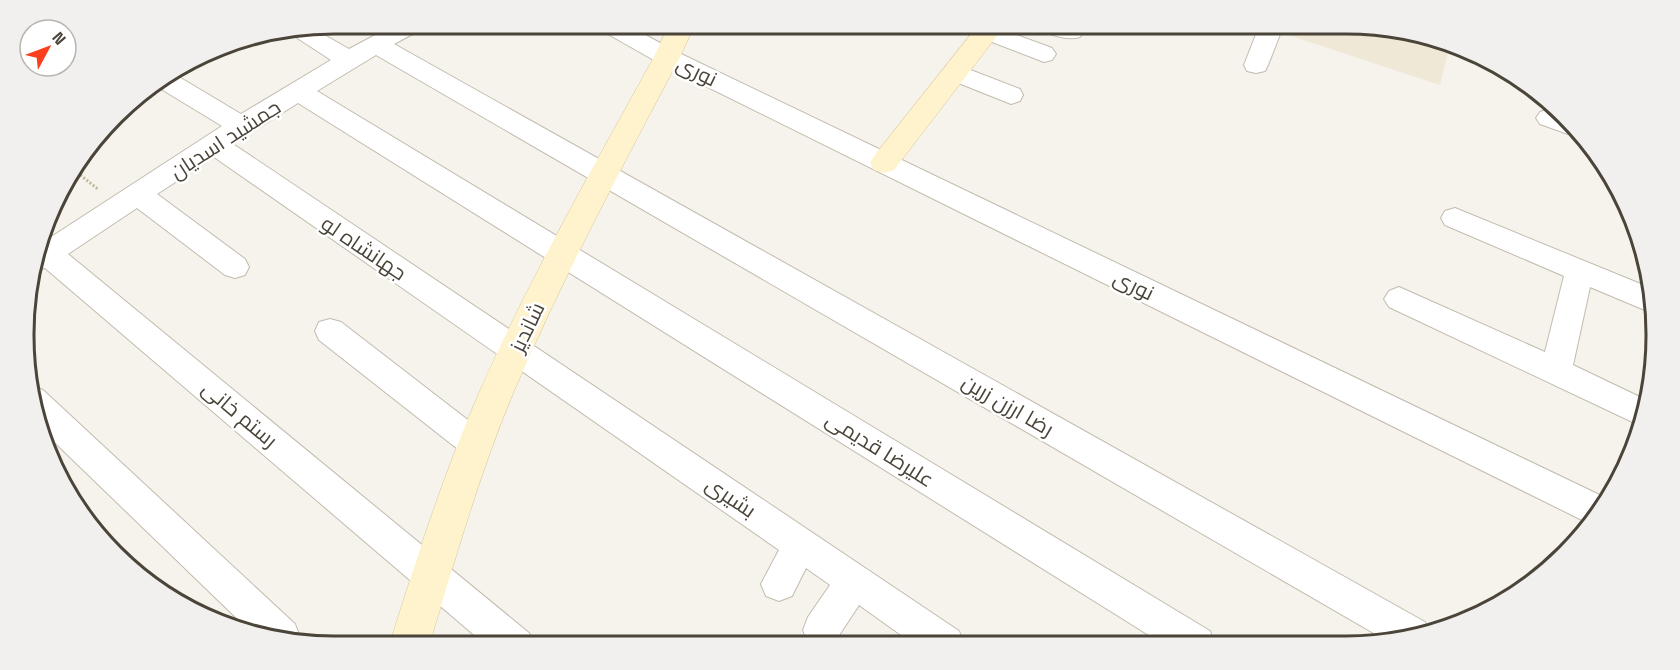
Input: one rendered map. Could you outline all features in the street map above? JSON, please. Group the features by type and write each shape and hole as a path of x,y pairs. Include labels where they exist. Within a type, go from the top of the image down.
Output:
{"street":[{"name":"جمشید اسدیان","path":"46,254 140,195 241,126 394,34"},
{"name":"نوری","path":"625,34 884,163 1591,508"},
{"name":"شاندیز","path":"412,636 476,444 515,351 563,253 668,57 678,34"},
{"path":"884,163 985,34"},
{"path":"1002,34 1044,54"},
{"path":"1256,65 1268,34"},
{"path":"308,36 349,60"},
{"name":"رضا ارزن زرین","path":"375,44 1403,630"},
{"path":"955,72 1011,95"},
{"path":"171,83 241,126"},
{"name":"علیرضا قدیمی","path":"298,92 1184,636"},
{"name":"جهانشاه لو","path":"214,144 515,351"},
{"path":"140,195 235,267"},
{"path":"1455,218 1643,297"},
{"name":"رستم خانی","path":"45,258 504,636"},
{"path":"1556,371 1581,270"},
{"path":"1398,299 1636,410"},
{"path":"330,331 476,444"},
{"name":"بشیری","path":"515,351 934,636"},
{"path":"45,412 274,629"},
{"path":"779,584 800,544"},
{"path":"821,630 854,581"}],"shaded area":[{"path":"1345,34 1384,37 1448,52 1440,85 1288,35"}]}
